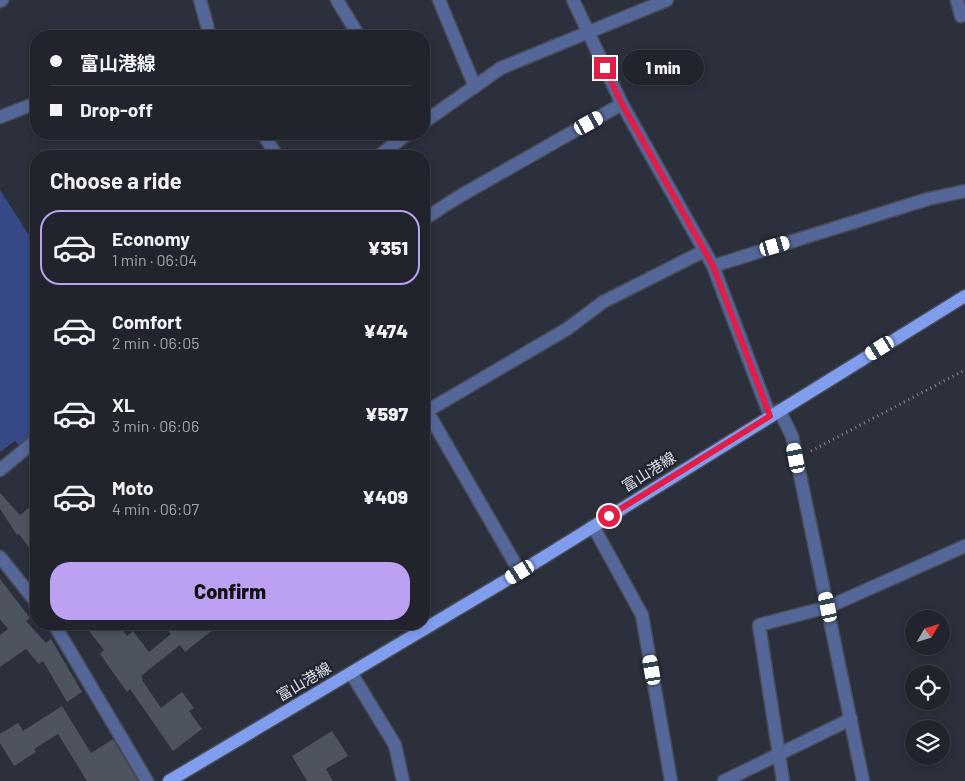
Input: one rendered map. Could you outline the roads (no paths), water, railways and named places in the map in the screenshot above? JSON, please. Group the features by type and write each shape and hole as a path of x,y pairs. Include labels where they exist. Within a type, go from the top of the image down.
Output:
{"main road":[{"name":"富山港線","path":"430,626 965,296"},
{"name":"富山港線","path":"176,779 423,630"}],"street":[{"path":"200,0 208,30"},
{"path":"337,0 355,30"},
{"path":"439,0 474,86"},
{"path":"574,0 622,104 713,266 774,413 792,436 863,781"},
{"path":"430,118 501,68 667,0"},
{"path":"957,0 961,16"},
{"path":"430,215 460,196 622,104"},
{"path":"0,117 30,105"},
{"path":"387,150 400,140"},
{"path":"713,266 928,199 965,191"},
{"path":"430,405 567,329 603,302 704,251"},
{"path":"430,417 520,572"},
{"path":"0,470 30,445"},
{"path":"593,526 642,615 671,781"},
{"path":"783,781 759,625 828,607 965,546"},
{"path":"0,557 30,594"},
{"path":"58,630 147,781"},
{"path":"351,673 395,746 403,781"},
{"path":"724,781 850,719"}]}
